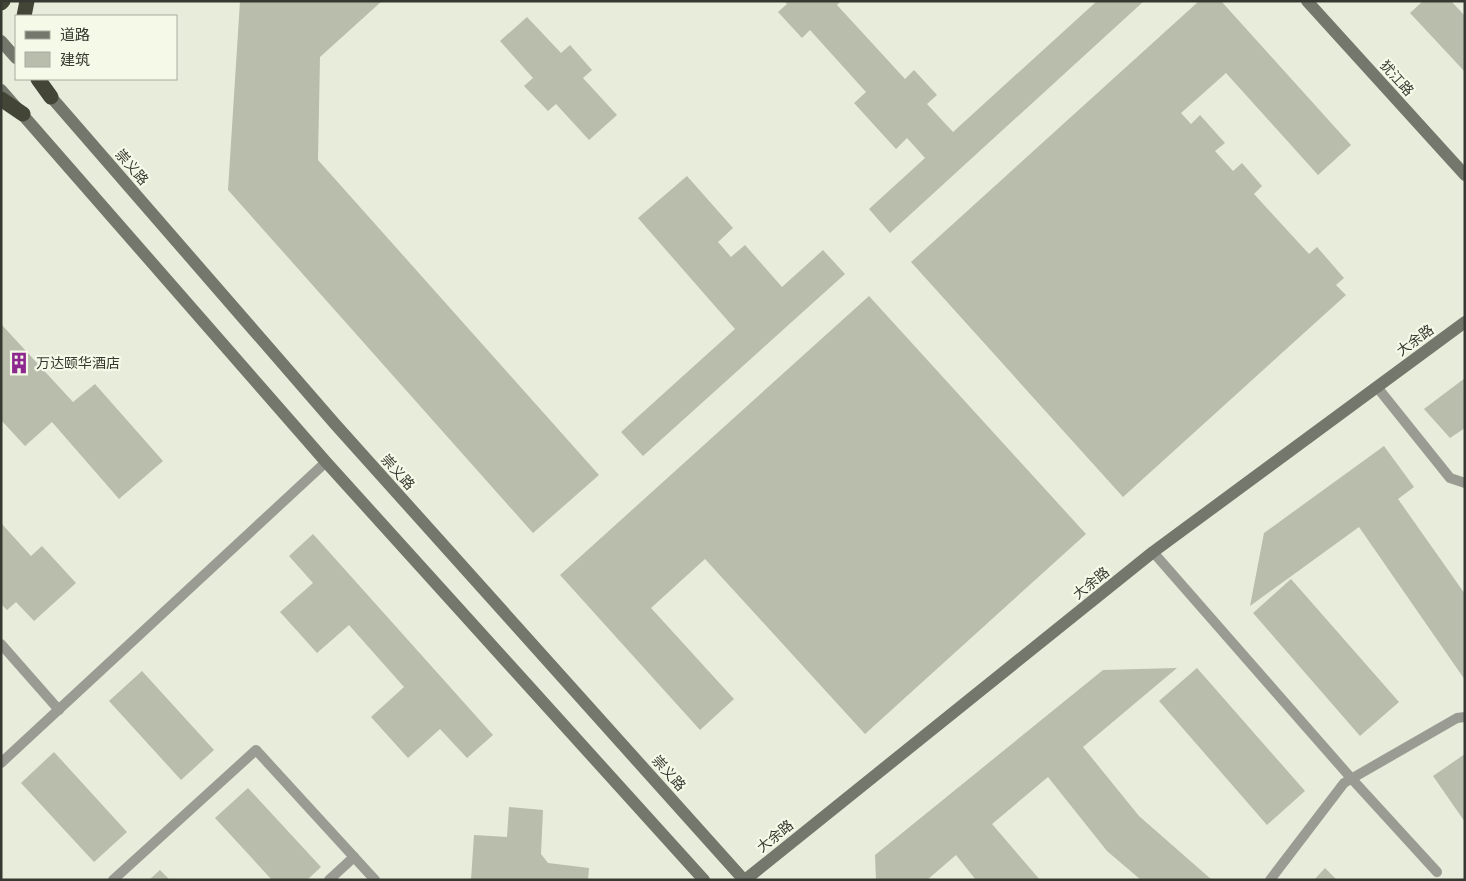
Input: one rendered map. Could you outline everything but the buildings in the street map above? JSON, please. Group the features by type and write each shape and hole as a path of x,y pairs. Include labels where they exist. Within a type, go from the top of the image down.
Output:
{"highway":[{"path":"24,15 27,1"},
{"path":"38,80 51,96"},
{"path":"1,99 23,114"}],"main road":[{"name":"犹江路","path":"1306,1 1465,175"},
{"path":"1,41 15,57"},
{"path":"1,90 326,462 704,880"},
{"name":"崇义路","path":"51,96 342,432 744,880"},
{"name":"大余路","path":"744,880 1153,552 1465,322"}],"lane":[{"path":"1377,387 1450,478 1465,483"},
{"path":"1,763 326,462"},
{"path":"1153,552 1351,778 1437,872"},
{"path":"1,644 59,710"},
{"path":"1270,880 1344,783 1457,718 1465,717"},
{"path":"113,880 256,750 375,880"},
{"path":"330,880 354,857"}],"place":[{"name":"万达颐华酒店","path":"19,363"}]}
